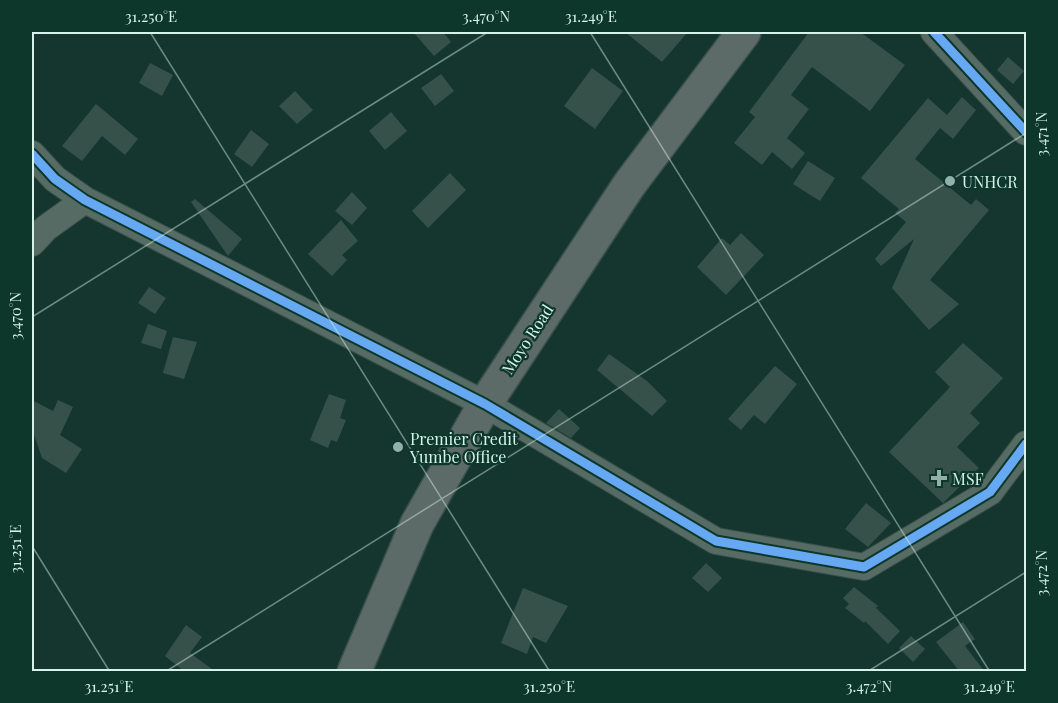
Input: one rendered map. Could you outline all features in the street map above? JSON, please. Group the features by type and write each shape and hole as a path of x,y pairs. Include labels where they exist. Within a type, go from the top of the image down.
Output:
{"main road":[{"name":"Moyo Road","path":"354,672 417,524 485,404 629,185 744,32"}],"street":[{"path":"934,32 1026,132"},
{"path":"32,154 55,179 85,200 485,404 717,541 864,567 990,492 1026,444"},
{"path":"39,235 55,179"},
{"path":"39,235 85,200"}],"building":[{"path":"413,32 443,32 451,42 434,56"},
{"path":"625,32 688,32 662,62"},
{"path":"809,32 860,32 905,65 870,111 812,67 791,95 809,109 787,138 805,153 792,169 772,152 762,165 734,143 755,117 749,112"},
{"path":"1008,57 1024,71 1013,84 997,70"},
{"path":"150,63 173,75 162,96 139,83"},
{"path":"592,68 623,91 595,129 564,106"},
{"path":"441,74 454,91 435,106 421,88"},
{"path":"295,91 313,110 297,124 279,106"},
{"path":"962,97 976,110 953,139 940,128 915,159 971,205 976,199 989,210 930,280 959,304 929,330 892,288 914,239 881,266 875,259 906,222 895,213 899,209 861,178 928,98 947,115"},
{"path":"96,104 138,139 125,155 102,136 82,161 62,146"},
{"path":"391,112 407,131 385,150 369,131"},
{"path":"251,130 269,144 252,167 234,154"},
{"path":"808,161 835,178 820,201 793,184"},
{"path":"450,173 466,190 428,228 412,211"},
{"path":"352,192 367,208 352,225 335,211"},
{"path":"195,199 242,239 228,256 191,202"},
{"path":"341,220 358,241 342,255 347,260 332,276 308,254"},
{"path":"741,233 764,255 726,295 697,267 722,238 730,245"},
{"path":"149,287 166,298 155,314 138,303"},
{"path":"148,324 167,331 161,349 141,343"},
{"path":"173,337 197,342 184,379 163,373"},
{"path":"963,343 1003,378 970,413 980,423 957,447 979,468 943,503 889,452 950,387 935,372"},
{"path":"609,354 647,381 667,401 652,416 597,370"},
{"path":"775,366 797,384 765,424 754,415 741,430 728,419"},
{"path":"329,394 346,400 340,418 346,420 337,442 331,440 328,448 310,440"},
{"path":"32,400 53,411 58,400 73,407 60,435 82,449 66,473 42,458 32,429"},
{"path":"559,409 580,428 571,438 546,423"},
{"path":"866,503 891,523 868,547 845,529"},
{"path":"706,563 722,578 708,592 692,578"},
{"path":"854,587 878,606 876,608 900,631 888,644 865,621 864,623 845,608 849,604 843,598"},
{"path":"523,588 568,606 546,643 533,637 527,654 501,643"},
{"path":"963,622 975,639 965,646 985,672 960,672 936,642"},
{"path":"186,625 202,637 190,653 216,672 185,672 165,656"},
{"path":"911,636 925,649 913,662 899,648"}],"cycle path":[{"path":"934,32 1026,132"},
{"path":"32,154 55,179 85,200 485,404 716,541 864,567 990,492 1026,444"}],"place":[{"name":"UNHCR","path":"950,181"},
{"name":"Premier Credit Yumbe Office","path":"398,447"},
{"name":"MSF","path":"939,478"}]}
